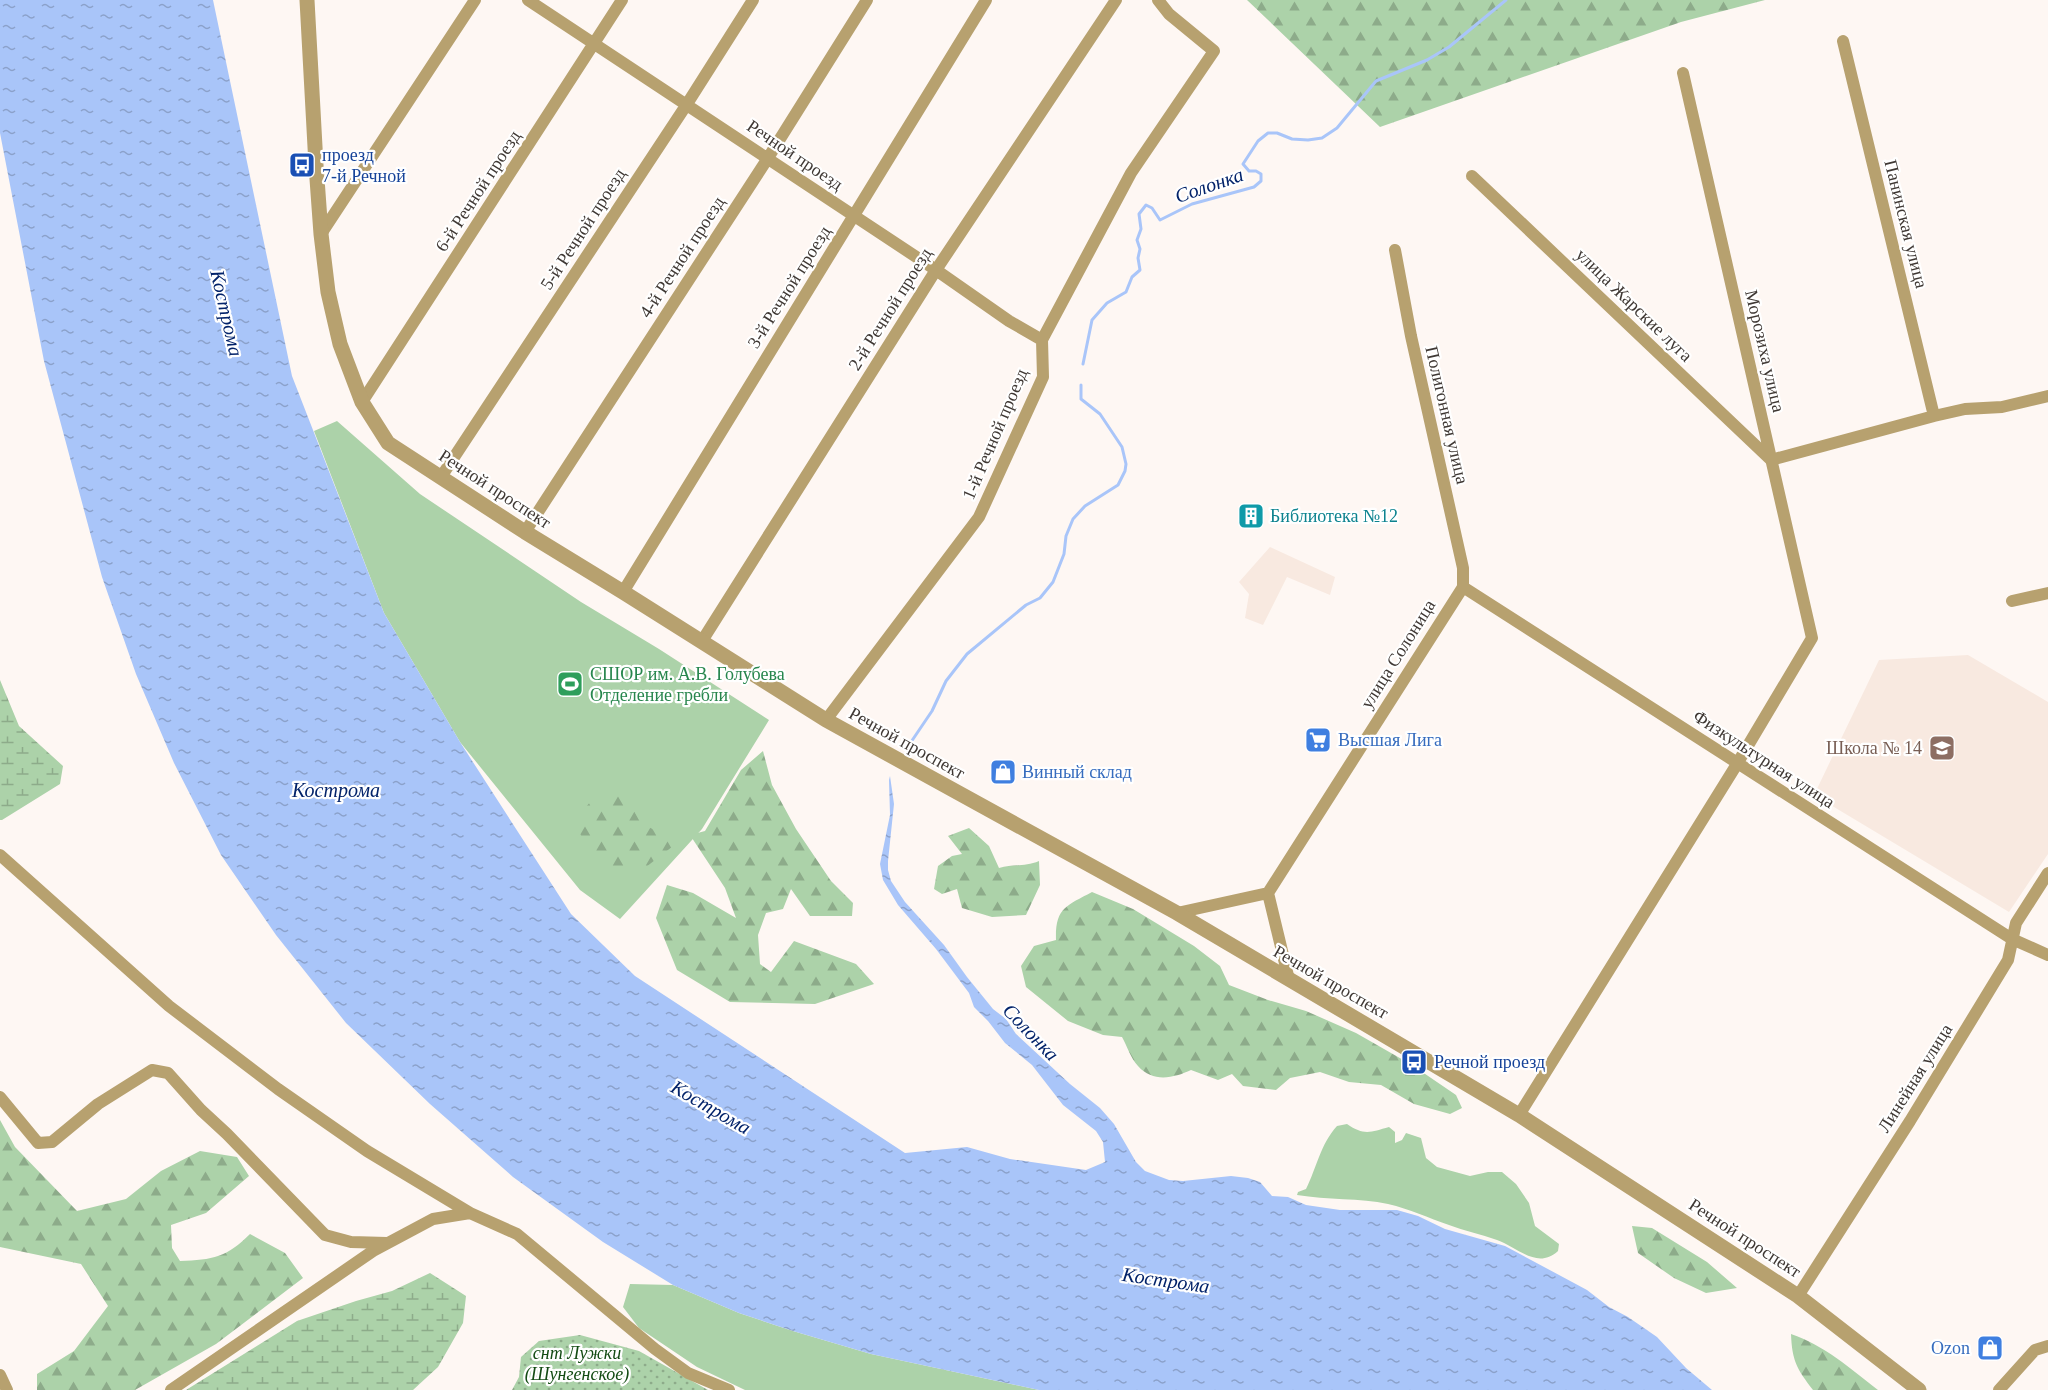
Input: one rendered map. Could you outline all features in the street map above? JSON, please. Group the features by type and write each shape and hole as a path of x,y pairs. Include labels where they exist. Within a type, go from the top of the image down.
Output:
{"street":[{"name":"Речной проспект","path":"307,0 321,234 328,292 340,344 362,402 388,443 525,532 826,720 1177,913 1519,1115 1798,1296 1919,1390"},
{"path":"321,234 475,0"},
{"name":"Речной проезд","path":"528,0 854,215 1009,321 1042,340"},
{"name":"6-й Речной проезд","path":"362,402 596,44 622,0"},
{"name":"5-й Речной проезд","path":"441,477 753,0"},
{"name":"4-й Речной проезд","path":"525,532 768,158 867,0"},
{"name":"3-й Речной проезд","path":"623,592 986,0"},
{"name":"2-й Речной проезд","path":"702,641 936,270 1116,0"},
{"name":"1-й Речной проезд","path":"826,720 979,517 1043,377 1042,340 1131,173 1214,51 1169,14 1158,0"},
{"name":"Панинская улица","path":"1842,40 1934,416"},
{"name":"Морозиха улица","path":"1683,72 1812,638 1737,764"},
{"name":"улица Жарские луга","path":"1472,176 1772,460"},
{"name":"Полигонная улица","path":"1395,250 1411,336 1463,568 1463,587"},
{"path":"1772,460 1934,416 1965,409 2002,407 2048,396"},
{"name":"Физкультурная улица","path":"1463,587 2012,939 2048,955"},
{"name":"улица Солоница","path":"1268,893 1463,587"},
{"path":"2012,601 2048,592"},
{"path":"1519,1115 1737,764"},
{"path":"0,855 169,1006 250,1069 367,1151 470,1213 517,1234 655,1349 688,1373 729,1390"},
{"name":"Линейная улица","path":"1798,1296 1910,1121 2008,960 2016,922 2048,873"},
{"path":"1177,913 1268,893 1289,980"},
{"path":"0,1097 38,1143 52,1142 132,1081 152,1070 168,1073 201,1110 325,1235 351,1242 388,1243"},
{"path":"171,1390 388,1243 433,1219 470,1213"},
{"path":"2000,1390 2035,1350 2048,1346"},
{"path":"0,1375 7,1390"}],"shaded area":[{"path":"1270,547 1335,577 1330,595 1287,577 1263,625 1245,618 1249,594 1239,582"},
{"name":"Школа № 14","path":"1968,655 2048,702 2048,854 2009,912 1814,795 1879,660"}],"green space":[{"path":"1247,0 1765,0 1681,22 1380,127"},
{"name":"СШОР им. А.В. Голубева Отделение гребли","path":"337,421 420,494 581,602 769,720 702,829 620,919 580,890 460,742 384,613 314,431"},
{"path":"0,680 19,726 63,766 60,784 2,820 0,820"},
{"path":"763,751 772,785 796,829 831,881 853,903 852,916 810,916 791,889 783,909 766,913 758,935 760,964 771,972 794,941 856,964 874,984 815,1004 730,1002 677,970 656,918 667,885 693,893 736,918 725,888 690,835 705,831 741,770"},
{"path":"620,789 640,822 677,843 646,867 614,868 587,848 574,821 597,794"},
{"path":"969,828 989,846 999,868 1039,861 1040,885 1026,915 992,917 962,908 957,889 942,894 934,889 938,866 952,856 962,854 948,836"},
{"path":"1092,892 1133,909 1194,946 1220,966 1229,985 1306,1011 1356,1033 1412,1065 1456,1095 1462,1108 1450,1114 1414,1104 1381,1085 1349,1082 1320,1072 1290,1078 1276,1090 1243,1086 1232,1074 1218,1080 1191,1070 1171,1077 1150,1075 1133,1060 1122,1037 1103,1035 1068,1021 1026,987 1021,966 1034,946 1056,940 1060,914 1069,905"},
{"path":"0,1120 15,1147 77,1211 126,1199 161,1171 200,1151 237,1157 249,1176 206,1213 171,1225 172,1248 180,1261 202,1260 219,1256 234,1248 250,1234 285,1253 303,1278 216,1344 135,1390 37,1390 37,1374 74,1351 108,1306 81,1264 0,1247"},
{"path":"1347,1124 1363,1132 1389,1127 1395,1132 1395,1143 1402,1140 1406,1133 1421,1138 1426,1158 1437,1167 1470,1176 1502,1172 1516,1184 1529,1203 1535,1226 1559,1244 1558,1251 1550,1256 1535,1258 1497,1240 1396,1206 1377,1202 1297,1195 1298,1192 1306,1189 1331,1133 1337,1126"},
{"path":"1632,1226 1652,1228 1707,1262 1737,1288 1706,1293 1674,1278 1638,1253"},
{"path":"430,1273 466,1296 463,1323 438,1367 413,1390 186,1390 297,1321 392,1291"},
{"path":"630,1284 673,1285 739,1313 871,1354 1039,1390 745,1390 697,1367 639,1328 623,1307"},
{"path":"1791,1334 1826,1351 1878,1390 1813,1390 1796,1364"},
{"name":"снт Лужки (Шунгенское)","path":"580,1335 639,1351 708,1390 512,1390 519,1377 521,1357 539,1341"}],"water":[{"name":"Кострома","path":"0,0 213,0 292,376 384,613 460,742 571,914 635,976 905,1153 967,1147 1010,1159 1086,1170 1105,1162 1103,1142 1096,1131 1063,1105 1032,1065 1005,1043 974,1007 969,993 936,949 898,905 883,880 880,864 890,815 890,776 894,804 888,861 891,881 905,902 944,945 967,977 993,1009 1006,1019 1016,1034 1070,1084 1100,1108 1114,1124 1136,1162 1145,1171 1169,1180 1183,1181 1231,1176 1248,1178 1260,1182 1272,1196 1288,1197 1306,1205 1340,1210 1397,1210 1418,1216 1445,1229 1505,1246 1587,1290 1609,1307 1657,1337 1686,1368 1712,1390 1039,1390 871,1354 739,1313 673,1285 603,1242 513,1177 430,1104 346,1023 276,935 221,855 174,763 136,674 102,577 44,361 0,133"}],"waterway":[{"name":"Солонка","path":"1083,364 1092,320 1107,303 1126,292 1132,277 1140,270 1138,258 1140,249 1137,240 1141,229 1139,214 1146,205 1152,208 1160,220 1192,204 1254,187 1261,181 1261,174 1249,171 1243,164 1258,141 1268,133 1277,133 1292,139 1322,138 1337,128 1376,81 1427,60 1449,47 1506,0"},
{"name":"Солонка","path":"909,745 932,711 946,681 967,654 1026,605 1040,598 1053,582 1064,554 1066,536 1073,519 1085,506 1118,485 1125,471 1126,464 1122,447 1100,414 1081,399 1081,385"}],"place":[{"name":"проезд 7-й Речной","path":"302,165"},
{"name":"Библиотека №12","path":"1251,516"},
{"name":"СШОР им. А.В. Голубева Отделение гребли","path":"570,684"},
{"name":"Высшая Лига","path":"1318,740"},
{"name":"Школа № 14","path":"1942,748"},
{"name":"Винный склад","path":"1003,772"},
{"name":"Речной проезд","path":"1414,1062"},
{"name":"Ozon","path":"1990,1348"}]}
